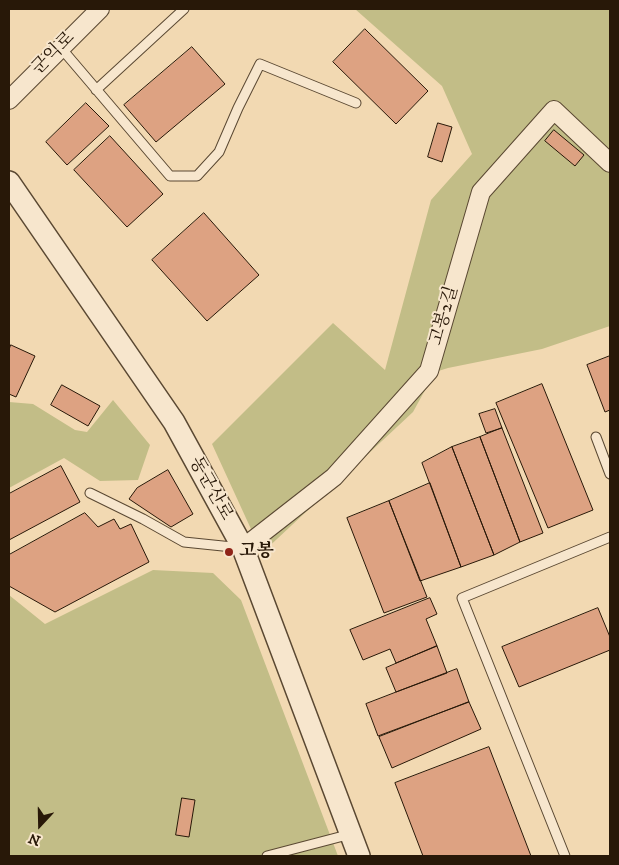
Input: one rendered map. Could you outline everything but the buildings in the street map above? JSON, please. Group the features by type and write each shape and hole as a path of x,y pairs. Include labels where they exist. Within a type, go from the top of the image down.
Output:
{"street":[{"name":"군익로","path":"9,100 100,9"},
{"name":"고봉2길","path":"243,548 334,477 429,370 482,192 554,110 610,163"},
{"name":"동군산로","path":"9,182 174,422 243,548 359,856"}],"lane":[{"path":"96,90 184,9"},
{"path":"60,48 170,176 197,176 219,152 260,64 356,103"},
{"path":"596,437 610,474"},
{"path":"90,493 184,542 243,548"},
{"path":"565,856 462,598 610,537"},
{"path":"267,856 351,834"}],"shaded area":[{"path":"355,9 610,9 610,326 542,349 435,372 413,412 262,553 212,444 333,323 385,370 431,200 472,154 442,86"},
{"path":"113,400 150,445 138,480 100,481 64,458 9,488 9,402 33,404 75,430 87,432"},
{"path":"153,570 213,573 241,600 338,856 9,856 9,595 45,624"}],"place":[{"name":"고봉","path":"229,552"}]}
